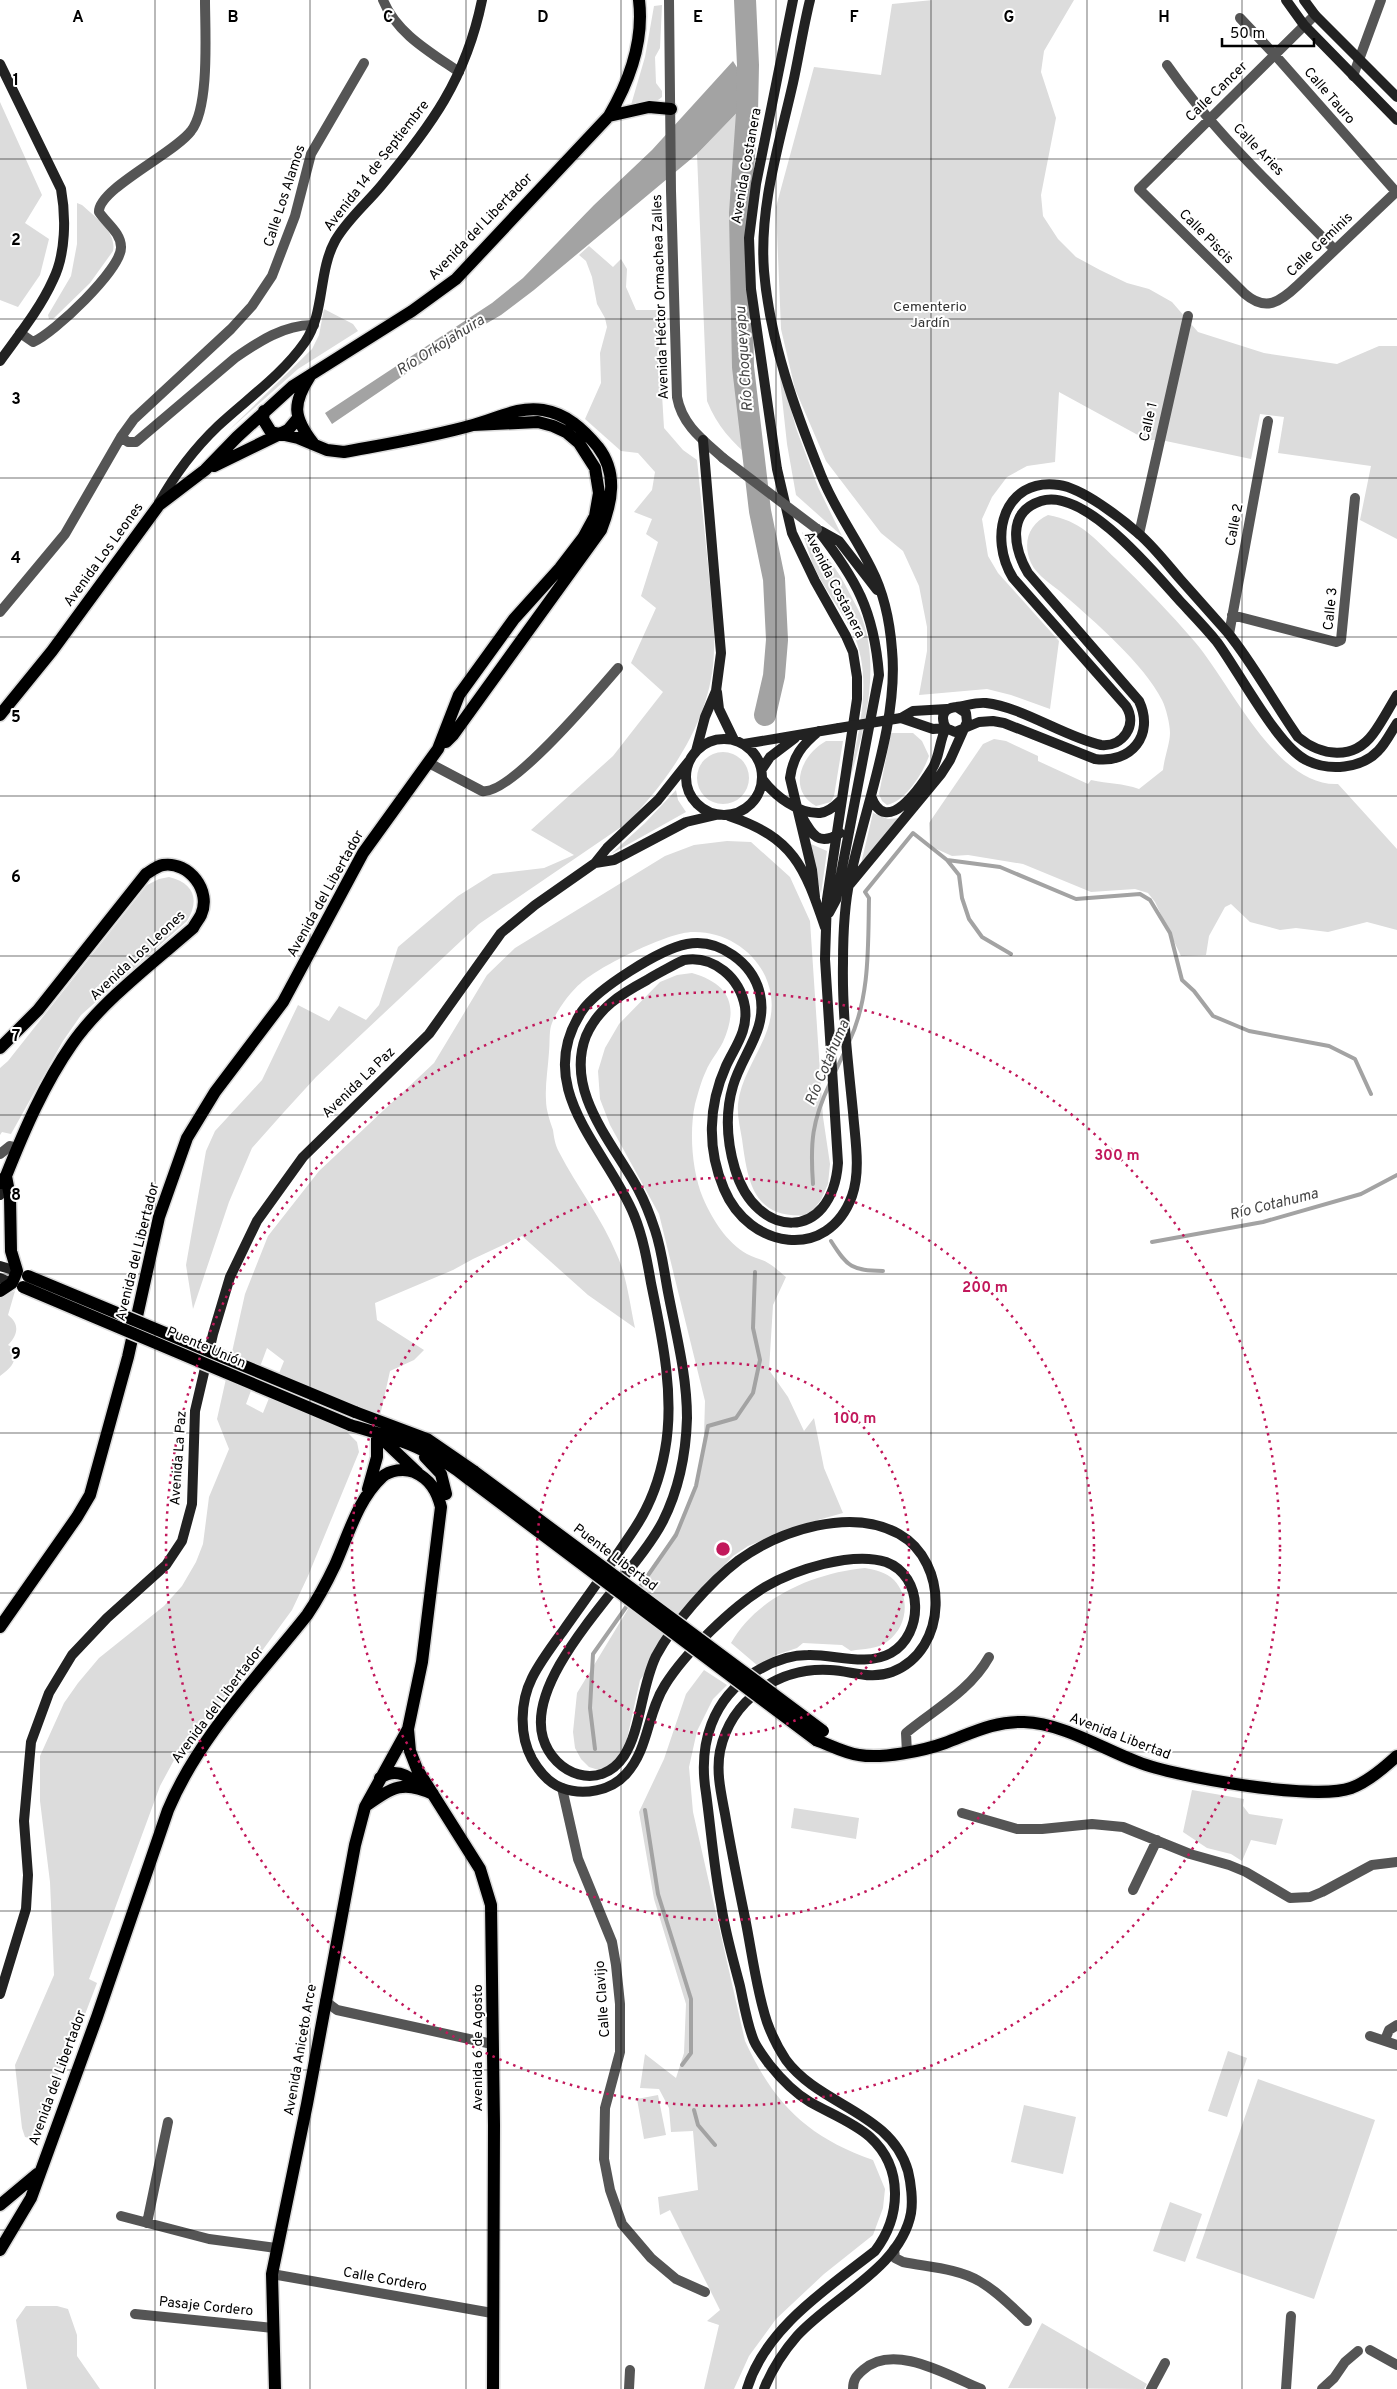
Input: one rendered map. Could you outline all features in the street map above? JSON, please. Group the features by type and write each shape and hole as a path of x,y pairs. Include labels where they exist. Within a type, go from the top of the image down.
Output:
{"main road":[{"name":"Avenida 14 de Septiembre","path":"158,505 174,475 188,459 218,427 288,362 305,341 314,325 329,253 336,239 423,135 446,100 471,44 482,0"},
{"name":"Avenida del Libertador","path":"264,411 282,394 313,372 412,311 456,279 609,116 622,94 634,63 638,34 639,0"},
{"name":"Avenida Costanera","path":"562,1788 549,1781 535,1765 526,1745 522,1715 529,1682 635,1529 651,1500 661,1471 668,1438 665,1364 643,1242 634,1215 580,1121 570,1099 565,1064 574,1027 582,1011 596,994 616,979 682,944 709,944 733,955 754,976 762,1004 760,1031 739,1069 728,1108 728,1134 734,1166 747,1198 759,1211 769,1217 790,1223 812,1217 826,1204 836,1183 838,1163 825,959 828,899 840,801 856,700 856,677 852,652 846,636 815,582 792,533 777,469 751,289 749,238 756,184 793,0"},
{"name":"Avenida Costanera","path":"569,1771 557,1763 541,1732 541,1718 545,1696 555,1672 571,1646 642,1555 661,1526 671,1502 682,1463 687,1432 684,1372 661,1249 641,1194 593,1115 586,1095 581,1057 584,1042 593,1022 606,1006 626,990 685,960 710,962 720,967 729,974 742,995 746,1020 741,1041 728,1060 720,1083 711,1128 714,1155 729,1201 742,1219 758,1231 772,1238 792,1241 815,1236 830,1227 849,1205 854,1190 856,1153 842,980 848,887 871,796 894,677 889,625 881,594 874,573 829,496 812,454 780,359 764,273 764,233 768,194 810,0"},
{"path":"1286,0 1304,24 1397,120"},
{"path":"1304,0 1316,15 1397,97"},
{"path":"0,64 61,189 63,202 60,262 53,280 0,361"},
{"path":"609,116 649,107 671,109"},
{"path":"313,372 298,397 298,418 303,430 314,444"},
{"name":"Avenida del Libertador","path":"438,749 453,735 601,530 608,514 612,491 610,474 602,452 588,434 574,422 544,410 521,410 499,415 473,425"},
{"path":"264,411 263,419 266,426 277,434"},
{"name":"Avenida Los Leones","path":"0,715 52,652 158,505 205,470 264,411"},
{"name":"Avenida Los Leones","path":"205,470 288,430 298,418"},
{"name":"Avenida del Libertador","path":"0,1628 77,1517 90,1495 128,1357 159,1217 187,1138 215,1092 283,1002 363,853 438,749 459,695 514,619 544,588 582,538 595,516 599,493 599,479 589,456 580,443 566,432 538,422 473,425 344,452 327,450 298,438 277,434"},
{"path":"704,440 721,653 716,691 719,710 734,740"},
{"path":"744,744 901,718 913,711 952,708 970,703 987,703 1013,711 1086,740 1108,746 1115,744 1124,736 1130,721 1126,706 1012,578 1004,565 1001,552 1002,527 1009,507 1016,497 1024,491 1045,484 1069,487 1118,518 1139,534 1228,634 1298,737 1310,746 1323,752 1345,751 1356,748 1373,735 1397,694"},
{"path":"1016,497 1028,508"},
{"path":"901,718 933,729 946,728 955,732 979,722 993,720 1095,758 1112,760 1126,754 1136,746 1141,738 1144,722 1139,701 1028,573 1016,548 1016,527 1028,508 1047,499 1067,502 1129,544 1217,642 1287,745 1306,760 1322,766 1349,765 1366,760 1378,752 1397,723"},
{"path":"817,529 839,541 881,594"},
{"path":"817,529 843,563 864,601 876,645 879,675 836,900 828,914"},
{"path":"1129,544 1139,534"},
{"path":"1040,609 1051,600"},
{"path":"1217,642 1228,634"},
{"path":"716,691 704,717 696,751 689,761 686,772 686,784 690,795 706,811 752,824 772,835 788,849 804,869 827,931"},
{"path":"848,887 945,769 967,722 966,714 952,708"},
{"path":"946,728 942,718 952,708"},
{"path":"1008,724 1013,711"},
{"path":"922,726 931,735 939,752"},
{"path":"871,796 879,810 889,813 898,810 933,768 939,752 941,737 946,728"},
{"path":"815,897 812,870 790,778 792,762 797,752 819,731"},
{"path":"723,815 739,813 756,800 762,775 770,757 797,736"},
{"path":"1124,736 1136,746"},
{"path":"696,751 713,740 734,740 744,744 758,760 762,775 773,794 797,807 821,813 831,809 840,801"},
{"path":"1081,753 1086,740"},
{"path":"1345,751 1349,765"},
{"name":"Avenida La Paz","path":"0,1994 26,1909 28,1875 24,1821 31,1742 49,1693 72,1655 107,1618 166,1565 182,1540 192,1504 195,1411 212,1334 230,1277 257,1221 303,1157 429,1034 501,933 535,905 595,863 606,848 658,800 689,761"},
{"path":"797,807 810,831 818,838 829,839 836,836 850,824"},
{"name":"Avenida La Paz","path":"595,863 614,860 686,822 723,815"},
{"name":"Avenida Los Leones","path":"0,1048 38,1010 146,874 164,865 186,870 195,878 202,890 204,903 202,914 193,928 103,1008 72,1044 37,1104 3,1180 0,1195"},
{"path":"0,1291 20,1280 12,1251 10,1198 3,1180"},
{"name":"Puente Unión","path":"0,1266 20,1280 350,1425 379,1427"},
{"name":"Puente Unión","path":"0,1278 20,1280 355,1412 403,1440"},
{"path":"379,1427 438,1493 441,1507"},
{"path":"363,1503 377,1457 379,1427"},
{"name":"Puente Libertad","path":"379,1427 427,1439 471,1477 820,1735"},
{"path":"403,1440 436,1467 444,1481 446,1494"},
{"name":"Puente Libertad","path":"403,1440 436,1456 471,1477"},
{"name":"Avenida del Libertador","path":"0,2250 31,2198 97,2017 168,1810 181,1780 198,1752 307,1615 321,1593 363,1503 376,1484 388,1473 403,1470 420,1475"},
{"path":"408,1729 422,1662 441,1507 446,1494 455,1483 471,1477"},
{"path":"747,2389 759,2363 785,2327 815,2299 875,2251 883,2241 896,2207 892,2170 883,2153 869,2136 808,2100 786,2084 755,2045 721,1906 703,1776 704,1751 709,1728 720,1704 735,1686 758,1670 778,1660 802,1654 863,1659 878,1658 890,1654 909,1635 915,1619 916,1605 912,1589 903,1573 888,1563 867,1560 839,1561 802,1571 764,1588 717,1626 671,1676 659,1694 645,1741 637,1759 622,1780 588,1792 562,1788 569,1771 599,1776 610,1771 620,1762 634,1732 650,1670 662,1644 715,1582 738,1561 761,1547 791,1533 819,1526 849,1522 871,1523 895,1531 907,1538 927,1559 934,1585 936,1604 930,1634 919,1654 905,1666 891,1672 872,1676 816,1670 802,1672 776,1680 749,1697 736,1712 722,1744 718,1763 719,1782 731,1852 765,2016 776,2044 790,2066 808,2084 831,2099 861,2114 880,2128 896,2144 907,2167 912,2187 912,2210 904,2234 894,2249 881,2264 794,2339 774,2365 764,2389"},
{"name":"Avenida Libertad","path":"820,1735 830,1744 860,1756 907,1752 933,1747 985,1726 1023,1722 1054,1728 1138,1763 1181,1775 1270,1788 1328,1792 1350,1788 1367,1780 1397,1756"},
{"name":"Avenida Aniceto Arce","path":"275,2389 272,2274 307,2104 355,1845 365,1806 408,1729"},
{"name":"Avenida 6 de Agosto","path":"408,1729 410,1751 417,1769 428,1792 480,1869 491,1905 494,2125 493,2389"},
{"path":"380,1778 388,1774 401,1773 412,1778 428,1792"},
{"path":"365,1806 396,1787 410,1786 428,1792"},
{"path":"0,2205 22,2189 39,2172"},
{"path":"0,2192 22,2189"},
{"path":"883,2241 894,2249"}],"street":[{"path":"20,333 33,342 44,337 92,292 119,259 122,250 120,237 99,212 101,202 115,189 181,142 198,120 201,108 205,58 205,0"},
{"path":"383,0 388,14 403,30 459,70"},
{"name":"Avenida Héctor Ormachea Zalles","path":"669,0 671,191 677,397 686,421 723,458 817,529"},
{"path":"1354,76 1382,0"},
{"name":"Calle Cancer","path":"1139,189 1304,24 1316,15"},
{"name":"Calle Tauro","path":"1240,18 1396,192"},
{"name":"Calle Los Alamos","path":"0,612 65,534 121,437 134,419 231,329 252,306 272,276 295,216 311,154 364,63"},
{"name":"Calle Aries","path":"1166,65 1186,94 1335,250"},
{"name":"Calle Piscis","path":"1139,189 1256,303"},
{"name":"Calle Geminis","path":"1256,303 1272,303 1285,297 1396,192"},
{"name":"Calle 1","path":"1139,534 1188,316"},
{"path":"121,437 128,442 136,442 235,358 252,346 290,327 314,325"},
{"name":"Calle 2","path":"1228,634 1268,421"},
{"name":"Calle 3","path":"1232,615 1336,642 1341,640 1355,498"},
{"path":"429,763 482,791 488,792 496,789 531,761 573,720 618,668"},
{"path":"0,1154 10,1146 17,1148"},
{"path":"907,1752 906,1733 965,1688 981,1670 989,1657"},
{"name":"Calle Clavijo","path":"562,1788 578,1859 612,1942 617,1975 620,2004 620,2052 605,2108 604,2158 610,2190 622,2224 651,2258 676,2279 705,2292"},
{"path":"962,1813 1018,1828 1042,1829 1092,1824 1123,1828 1246,1872 1290,1898 1310,1897 1372,1865 1397,1862"},
{"path":"1133,1890 1157,1840"},
{"path":"325,2002 337,2010 492,2044"},
{"path":"1385,2040 1389,2030 1397,2024"},
{"path":"1370,2036 1397,2045"},
{"path":"147,2223 168,2122"},
{"path":"121,2216 210,2239 276,2248"},
{"path":"894,2249 895,2258 903,2262 955,2272 978,2280 1000,2295 1027,2321"},
{"name":"Calle Cordero","path":"272,2274 492,2313"},
{"name":"Pasaje Cordero","path":"135,2314 273,2328"},
{"path":"1286,2389 1291,2316"},
{"path":"1370,2350 1384,2355 1397,2365"},
{"path":"1322,2389 1334,2378 1345,2362 1358,2351"},
{"path":"853,2389 853,2382 870,2363 877,2360 895,2358 920,2364 981,2389"},
{"path":"1151,2389 1165,2363"},
{"path":"629,2389 630,2370"}],"green space":[{"name":"Cementerio Jardín","path":"933,0 1074,0 1044,51 1041,72 1056,118 1041,195 1043,216 1058,239 1076,257 1127,283 1149,289 1172,302 1198,332 1264,353 1337,364 1379,346 1397,346 1397,539 1360,520 1371,466 1278,453 1284,417 1260,414 1251,459 1161,440 1147,440 1059,392 1055,462 1027,466 1007,477 992,497 982,519 988,556 998,573 1059,641 1050,709 1011,695 987,689 919,695 927,651 927,627 919,586 903,551 881,533 826,461 795,389 781,329 776,207 814,67 881,75 892,4"},
{"path":"662,5 660,48 655,57 656,83 662,91 662,97 652,102 631,105 645,57 654,6"},
{"path":"754,95 741,208 738,253 739,342 753,460 726,433 715,418 707,401 697,154"},
{"path":"0,102 42,195 25,223 49,239 40,275 18,307 0,300"},
{"path":"77,203 82,205 104,225 112,237 113,251 90,283 53,319 49,319 48,315 71,276 77,244"},
{"path":"589,246 613,267 621,259 627,269 626,287 636,310 657,310 664,428 683,450 697,460 709,571 714,640 712,674 698,722 674,765 644,805 627,823 479,924 316,1077 252,1148 229,1202 193,1309 186,1265 206,1151 215,1131 262,1080 298,1005 329,1021 339,1006 366,1020 379,1005 398,947 458,896 493,874 544,868 574,855 531,830 613,756 663,692 631,663 656,608 641,596 658,542 646,534 652,519 634,512 652,490 655,472 638,453 621,451 585,419 601,383 600,353 607,327 605,318 597,304 592,277 586,261 579,255"},
{"path":"324,309 353,324 358,331 298,369 228,431 312,349 319,335"},
{"path":"778,361 796,428 818,487 842,536 796,495 787,444"},
{"path":"1048,515 1069,521 1086,531 1137,579 1195,642 1257,730 1275,751 1295,769 1316,780 1338,784 1397,849 1397,930 1367,922 1328,932 1296,928 1280,930 1250,922 1231,904 1225,907 1209,936 1206,955 1181,956 1155,902 1148,893 1135,889 1091,892 1023,864 968,855 952,856 930,846 929,823 983,744 994,739 1006,741 1038,756 1038,761 1088,784 1091,780 1139,789 1163,770 1170,729 1168,716 1154,686 1131,658 1103,630 1041,576 1031,563 1027,548 1029,534 1036,523"},
{"path":"802,532 817,546 840,576 861,615 868,639 870,683 868,705 847,790 862,710 863,670 859,650 852,631 813,565"},
{"path":"891,733 913,733 922,741 929,756 923,770 907,792 901,798 887,805 882,801 879,794"},
{"path":"826,741 843,741 834,796 831,802 816,806 807,799 802,791 801,773 810,755"},
{"path":"718,752 728,752 742,759 749,773 749,783 742,797 728,804 718,804 708,800 701,793 697,783 697,773 701,763 708,756"},
{"path":"676,790 678,800 686,812 611,854 645,823"},
{"path":"873,813 888,819 900,818 860,868"},
{"path":"727,841 751,842 790,877 810,921 823,1117 830,1164 828,1184 821,1200 809,1215 791,1215 776,1212 765,1205 757,1196 747,1171 738,1117 738,1104 746,1077 769,1024 771,996 768,982 762,970 744,949 720,936 707,933 682,933 618,959 590,976 573,991 560,1008 551,1026 546,1088 548,1115 556,1144 566,1165 611,1241 626,1282 635,1328 588,1295 522,1236 453,1270 375,1303 377,1320 424,1350 414,1360 390,1371 380,1416 358,1407 347,1432 357,1442 359,1452 292,1610 237,1685 232,1688 180,1749 160,1786 89,1979 97,1983 76,2038 73,2037 33,2139 25,2137 22,2128 15,2065 54,1975 50,1882 40,1801 40,1756 64,1703 78,1683 99,1658 164,1606 182,1586 196,1562 203,1544 209,1497 229,1449 217,1419 245,1294 268,1236 319,1171 434,1063 487,975 515,948 665,856 694,845","holes":["267,1348 284,1361 263,1413 246,1404"]},
{"path":"810,845 827,851 821,894"},
{"path":"169,877 184,883 192,893 194,899 193,906 187,921 81,1015 63,1041 11,1134 2,1132 0,1135 0,1068 8,1061 147,885 159,879"},
{"path":"692,973 715,983 723,990 728,998 730,1007 728,1029 723,1042 704,1075 693,1115 694,1164 699,1187 716,1222 733,1244 747,1254 763,1260 786,1277 773,1305 769,1370 788,1397 804,1431 814,1418 824,1468 843,1513 807,1523 748,1546 733,1556 692,1599 656,1659 640,1680 623,1757 602,1771 589,1767 581,1759 575,1748 573,1732 577,1693 684,1517 696,1489 704,1436 705,1401 659,1214 610,1125 600,1099 598,1071 605,1048 619,1024 660,982 677,975"},
{"path":"15,1291 8,1315 16,1326 16,1333 8,1345 15,1349 15,1358 10,1368 0,1376 0,1297"},
{"path":"865,1568 891,1577 903,1595 905,1604 903,1620 894,1635 884,1644 851,1651 842,1645 803,1643 797,1648 776,1655 758,1666 731,1643 742,1627 771,1600 789,1590 826,1575"},
{"path":"704,1670 727,1685 713,1699 697,1731 689,1767 693,1812 745,2041 768,2083 796,2116 830,2141 873,2160 885,2189 883,2208 873,2235 824,2274 776,2319 749,2356 734,2389 704,2389 719,2325 707,2321 720,2310 670,2210 660,2215 658,2197 698,2190 693,2131 671,2132 669,2108 659,2089 640,2088 645,2054 676,2078 684,2053 686,2004 654,1899 639,1812 664,1759 686,1694"},
{"path":"1192,1790 1244,1799 1243,1806 1249,1814 1283,1819 1276,1845 1251,1840 1242,1861 1231,1854 1207,1848 1183,1832"},
{"path":"794,1808 859,1818 856,1839 791,1828"},
{"path":"1228,2051 1247,2058 1227,2117 1208,2111"},
{"path":"1258,2079 1375,2120 1314,2299 1196,2258"},
{"path":"658,2095 666,2135 644,2139 637,2099"},
{"path":"1024,2105 1076,2117 1063,2174 1011,2162"},
{"path":"1170,2202 1202,2214 1185,2262 1153,2251"},
{"path":"26,2306 57,2306 68,2309 77,2335 77,2356 100,2389 27,2389 16,2320"},
{"path":"1042,2323 1147,2384 1144,2389 1008,2388"}],"water":[{"name":"Río Orkojahuira","path":"733,61 754,95 697,154 534,290 501,315 441,350 332,424 325,413 492,303 523,278 594,205 652,150"}],"waterway":[{"name":"Río Choqueyapu","path":"745,0 748,65 747,113 740,213 743,367 760,511 774,579 777,640 774,676 765,715"},
{"path":"849,1042 861,1008 866,972 869,898 865,892 913,833 947,860 1000,867 1076,899 1140,894 1150,900 1170,933 1182,980 1194,991 1213,1016 1249,1031 1329,1046 1355,1059 1371,1094"},
{"path":"947,860 959,875 962,898 969,919 982,937 1011,954"},
{"name":"Río Cotahuma","path":"835,1072 844,1053"},
{"name":"Río Cotahuma","path":"813,1184 812,1144 814,1132 819,1109 830,1083"},
{"name":"Río Cotahuma","path":"1152,1242 1263,1222 1361,1194 1397,1175"},
{"name":"Río Cotahuma","path":"831,1241 842,1257 852,1266 864,1270 883,1271"},
{"path":"637,1591 676,1535 696,1486 708,1426 736,1418 753,1393 760,1360 753,1328 755,1272"},
{"path":"595,1749 590,1708 593,1654 629,1603"},
{"path":"645,1810 658,1894 691,1999 691,2053 682,2065"},
{"path":"694,2110 698,2125 715,2145"}]}
